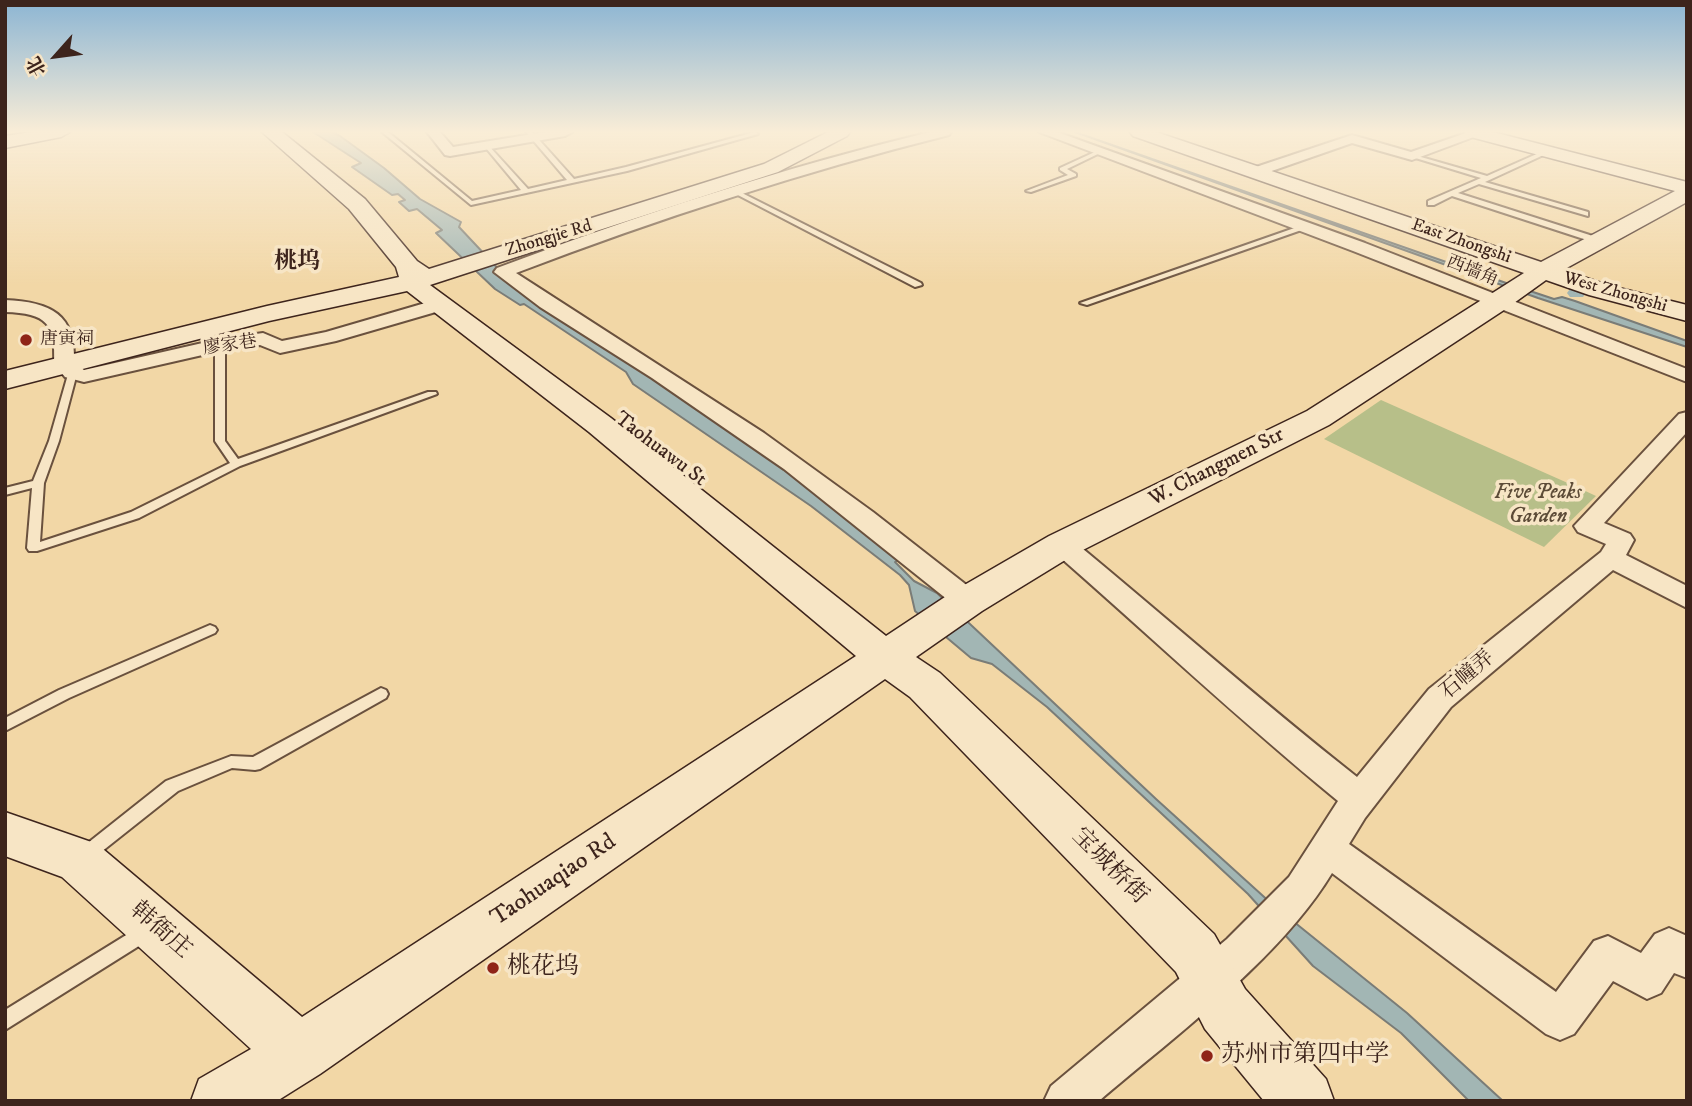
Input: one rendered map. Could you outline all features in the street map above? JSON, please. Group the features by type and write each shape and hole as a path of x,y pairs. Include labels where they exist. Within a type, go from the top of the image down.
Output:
{"main road":[{"name":"Taohuawu St","path":"332,184 366,213 427,280 600,425 903,645"},
{"name":"Zhongjie Rd","path":"427,280 496,256 557,244 727,184"},
{"name":"East Zhongshi","path":"1294,184 1544,271"},
{"path":"1664,184 1687,190"},
{"name":"W. Changmen Str","path":"903,645 964,604 1062,545 1318,418 1544,271 1687,190"},
{"name":"West Zhongshi","path":"1544,271 1598,290 1687,313"},
{"name":"廖家巷","path":"5,380 68,368 427,280"},
{"path":"1660,306 1687,288"},
{"name":"宝城桥街","path":"903,645 925,685 1195,953 1225,966 1225,1009 1304,1101"},
{"name":"Taohuaqiao Rd","path":"221,1101 299,1053 903,645"},
{"name":"韩衙庄","path":"5,834 79,860 299,1053"}],"street":[{"path":"761,184 557,244 503,271 527,291 682,387 794,467 964,604"},
{"name":"西墙角","path":"1192,184 1306,227 1510,295 1687,376"},
{"name":"廖家巷","path":"68,368 84,376 220,345 262,339 281,347 329,337 427,280"},
{"path":"5,306 35,309 58,323 65,341 68,368"},
{"path":"1687,419 1587,526 1621,540 1611,558 1687,598"},
{"path":"1062,545 1183,648 1252,713 1360,799"},
{"name":"石幢弄","path":"1225,966 1302,889 1360,799 1440,698 1611,558"},
{"path":"1327,849 1560,1020 1608,955 1647,979 1669,947 1687,959"},
{"path":"1066,1101 1225,966"}],"lane":[{"path":"448,184 471,203 560,184"},
{"path":"520,184 526,191"},
{"path":"1029,191 1050,184"},
{"path":"1431,203 1475,184"},
{"path":"1484,184 1585,214"},
{"path":"736,192 918,285"},
{"path":"1452,194 1596,240"},
{"path":"1084,303 1306,227"},
{"path":"220,345 220,441 236,464"},
{"path":"68,368 54,441 38,483 33,548 135,515 236,464 432,394"},
{"path":"5,492 38,483"},
{"path":"5,725 64,694 209,630"},
{"path":"79,860 172,786 231,762 255,765 381,694"},
{"path":"5,1021 155,926"}],"green space":[{"name":"Five Peaks Garden","path":"1381,400 1596,496 1544,547 1324,439"}],"shaded area":[{"path":"376,184 402,184 420,199 461,222 459,227 504,275 678,388 902,558 895,562 914,581 937,593 1273,905 1407,1013 1503,1101 1469,1101 1401,1033 1313,966 1248,894 1047,707 992,664 971,658 915,611 909,585 900,575 811,506 633,384 626,372 524,304 520,305 495,289 436,233 442,230 417,209 409,211 399,202 405,200 398,194 392,195"},
{"path":"1219,184 1554,299 1562,297 1575,301 1687,341 1687,347 1538,298"}],"place":[{"name":"唐寅祠","path":"26,340"},
{"name":"桃花坞","path":"493,968"},
{"name":"苏州市第四中学","path":"1207,1056"}],"district":[{"name":"桃坞","path":"297,263"}]}
